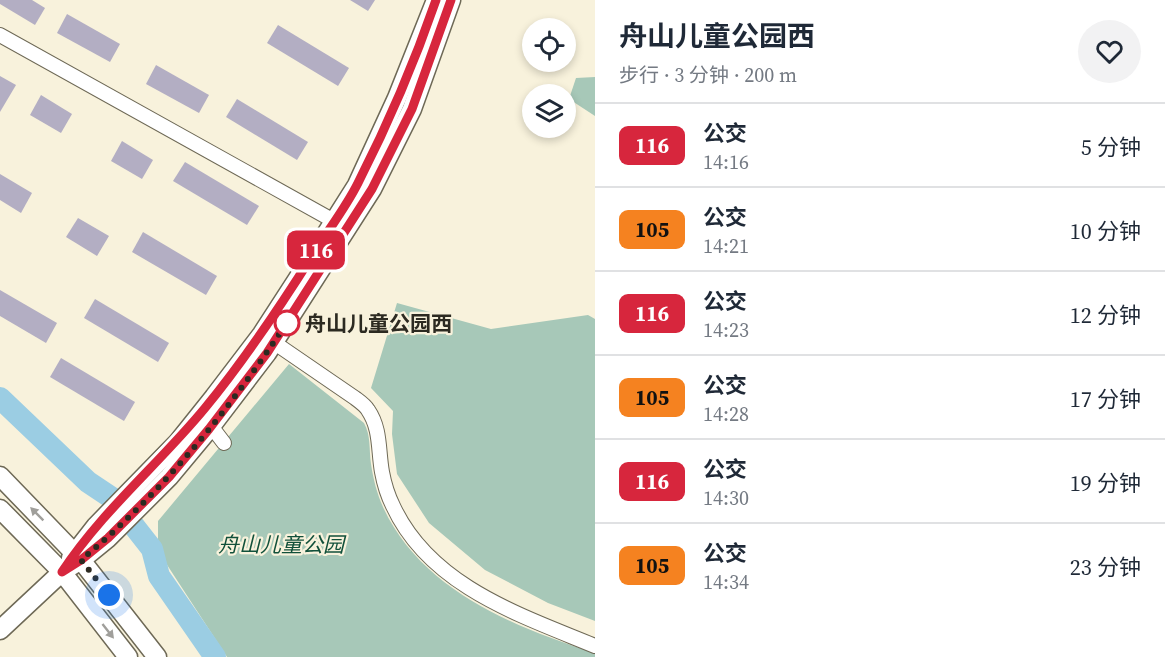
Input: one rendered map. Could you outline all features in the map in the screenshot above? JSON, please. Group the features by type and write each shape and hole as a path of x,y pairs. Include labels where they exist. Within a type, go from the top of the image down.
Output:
{"street":[{"path":"102,532 135,485 178,442 268,338 357,185 397,98 436,0"},
{"path":"0,630 102,532 147,499 169,477 211,426 268,338 372,189 412,109 451,0"},
{"path":"0,35 334,221"},
{"path":"268,338 368,409 378,431 382,472 393,506 418,544 432,558 451,575 480,595 514,613 595,646"},
{"path":"211,426 224,443"},
{"path":"0,476 78,556 157,657"},
{"path":"0,508 62,572 128,657"}],"green space":[{"path":"595,77 595,116 576,104 576,84 574,84 576,78"},
{"path":"397,303 491,329 588,315 595,319 595,621 548,603 485,570 429,523 397,474 392,434 393,411 371,388"},
{"name":"舟山儿童公园","path":"289,364 364,423 369,438 373,475 383,507 400,536 421,561 445,583 502,617 564,643 595,653 595,657 227,657 158,551 158,521"}],"building":[{"path":"0,0 32,0 45,8 35,25 0,4"},
{"path":"350,0 375,0 368,11"},
{"path":"67,14 120,44 110,62 57,33"},
{"path":"278,25 349,68 338,86 267,43"},
{"path":"156,65 209,95 199,113 146,84"},
{"path":"0,76 16,85 0,112"},
{"path":"41,95 72,114 61,133 30,115"},
{"path":"237,99 308,142 297,160 226,117"},
{"path":"122,141 153,160 142,179 111,161"},
{"path":"185,162 259,206 247,225 173,181"},
{"path":"0,174 32,193 21,213 0,200"},
{"path":"78,218 109,236 97,256 66,237"},
{"path":"143,232 217,276 206,295 132,252"},
{"path":"0,290 57,323 46,343 0,316"},
{"path":"95,299 169,343 158,362 84,318"},
{"path":"61,358 135,402 124,421 50,377"}],"waterway":[{"path":"0,398 88,482 112,498 152,549 159,576 215,657"}],"bus line":[{"name":"116","path":"436,0 397,98 357,185 262,334 178,442 96,526 62,572 108,538 169,477 267,353 372,189 412,109 451,0"}],"place":[{"name":"舟山儿童公园西","path":"287,323"}],"route":[{"path":"109,595 81,560 108,538 169,477 209,429 267,353 288,321 287,323"}]}
